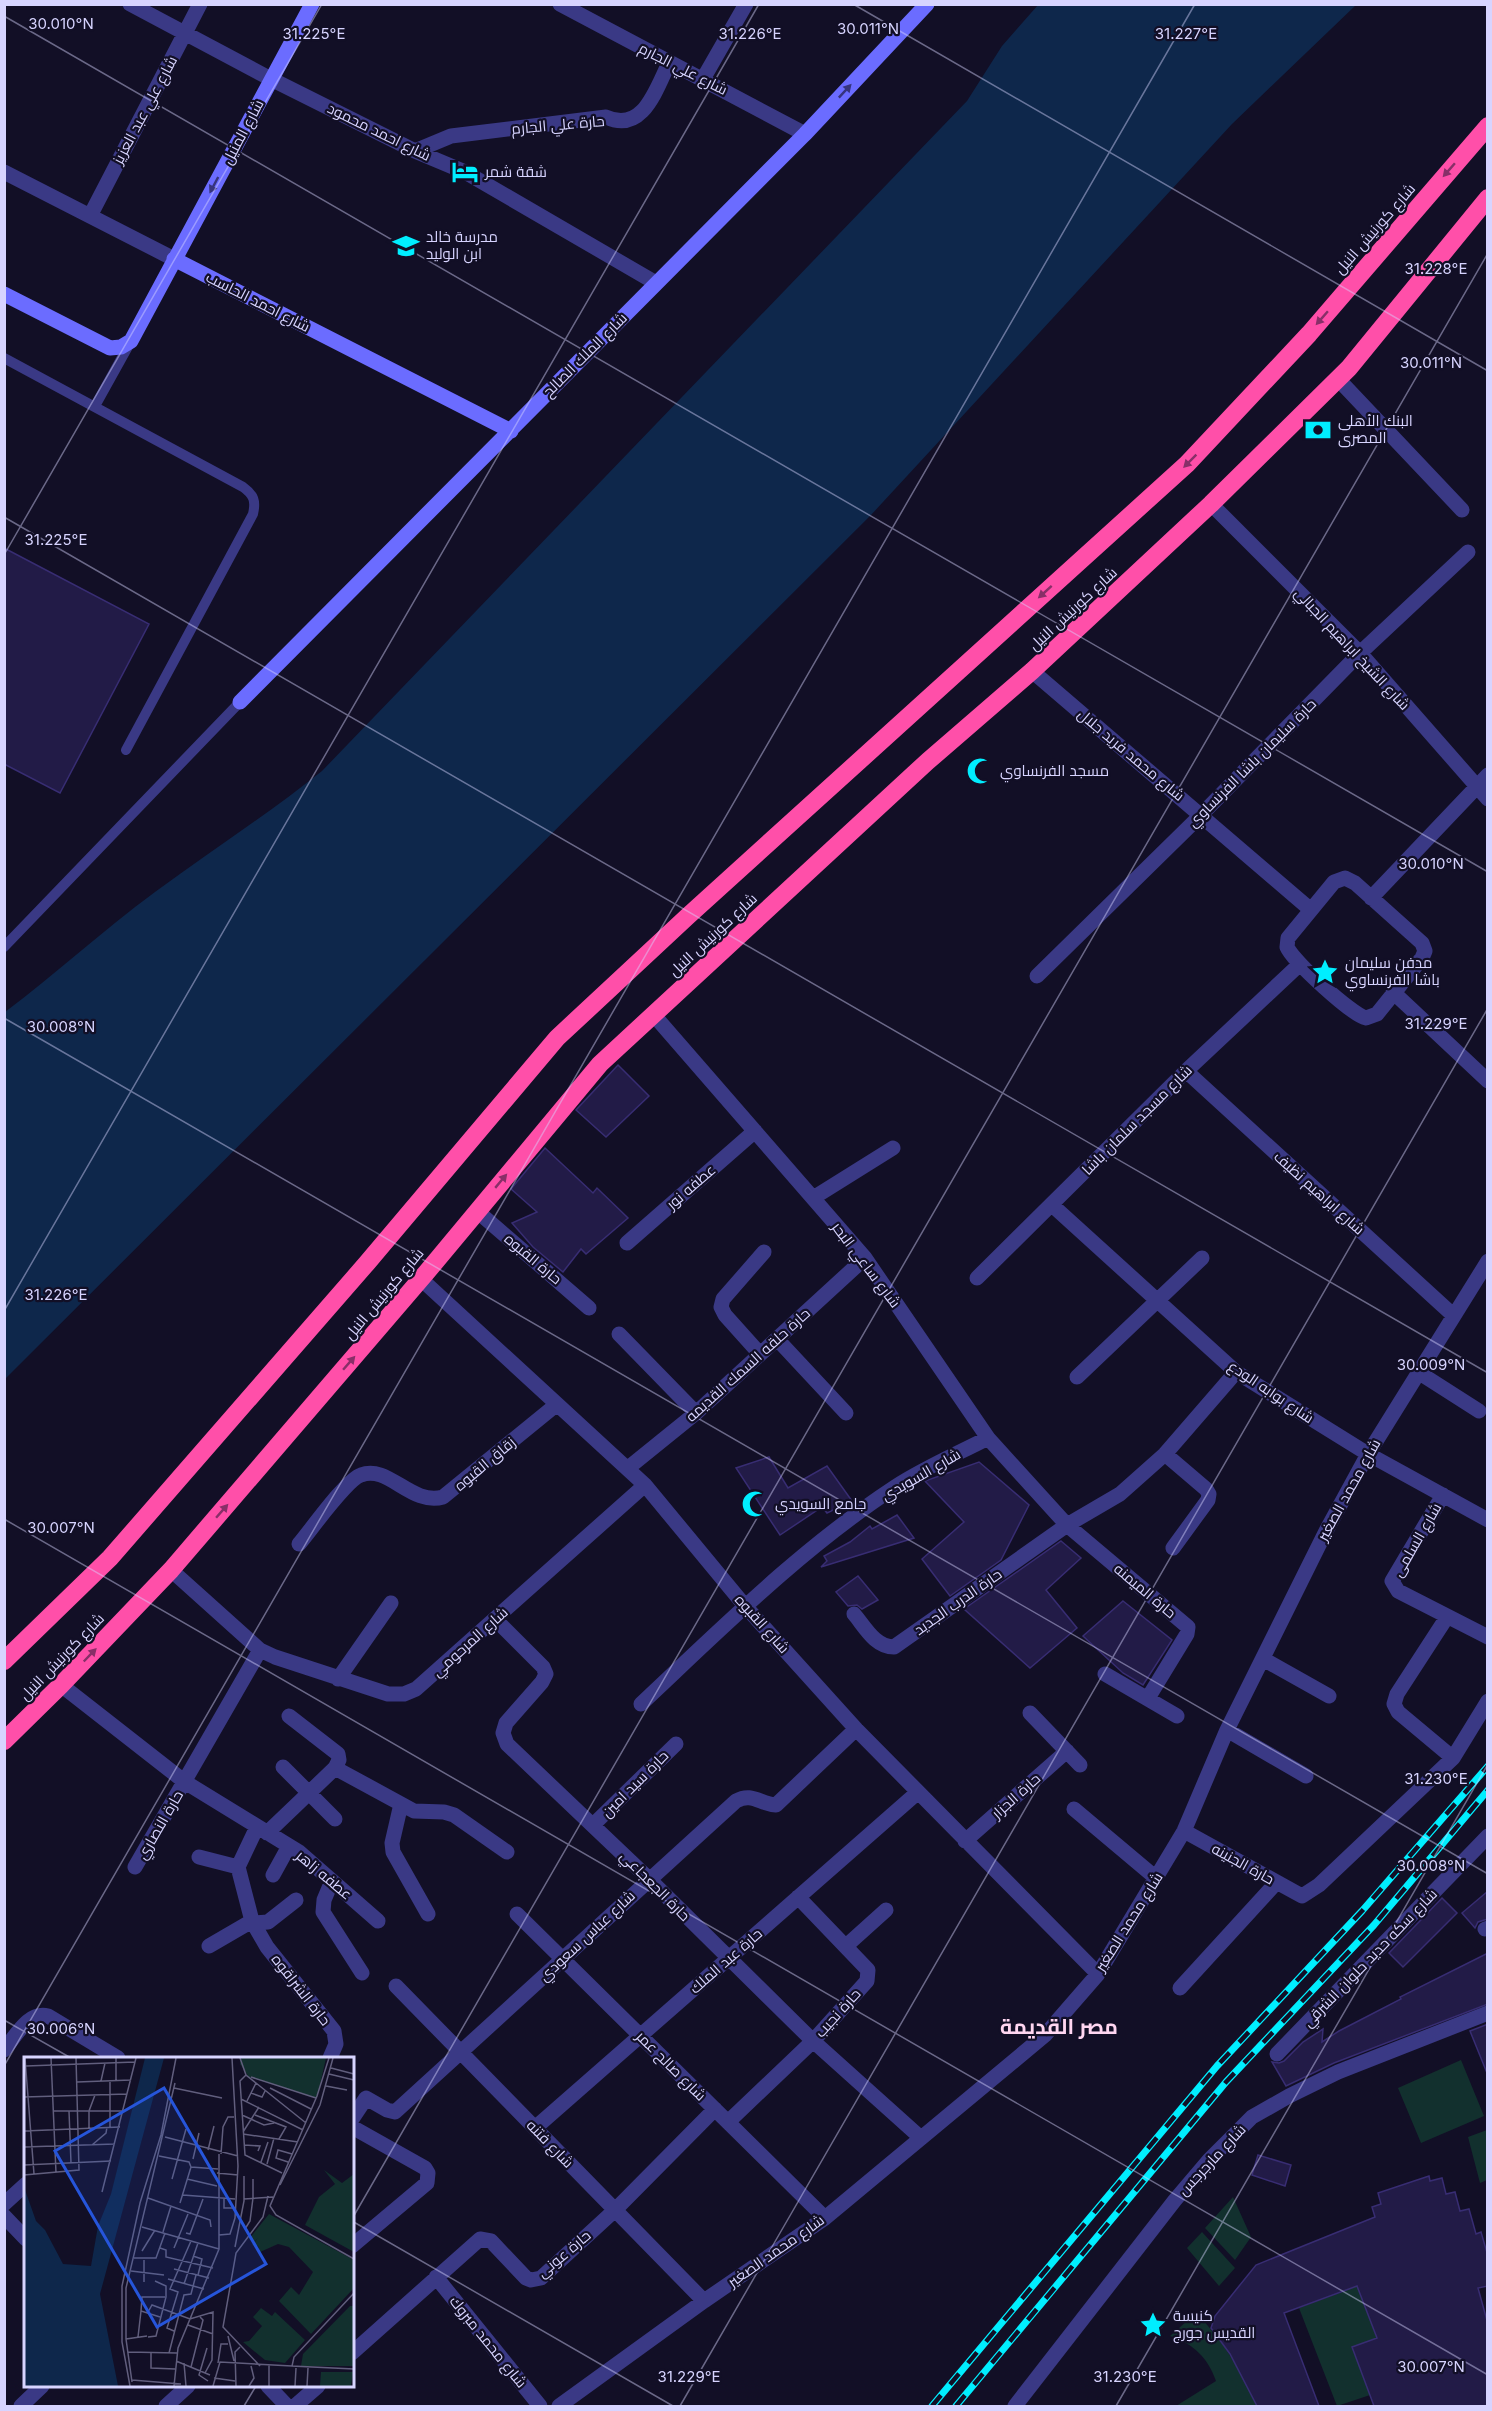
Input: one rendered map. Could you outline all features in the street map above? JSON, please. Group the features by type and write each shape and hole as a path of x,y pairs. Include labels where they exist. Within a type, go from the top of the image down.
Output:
{"highway":[{"name":"شارع كورنيش النيل","path":"4,1661 110,1558 351,1281 557,1038 688,915 1187,464 1309,334 1488,126"},
{"name":"شارع كورنيش النيل","path":"4,1741 62,1685 171,1570 421,1279 600,1064 928,761 1032,671 1211,504 1338,379 1488,198"}],"street":[{"name":"شارع احمد محمود","path":"130,4 271,79 415,151 465,172 656,283"},
{"name":"شارع علي عبد العزيز","path":"90,216 200,4"},
{"name":"شارع المنيل","path":"131,341 312,4"},
{"name":"شارع علي الجارم","path":"560,4 805,134"},
{"path":"703,79 746,4"},
{"name":"شارع الملك الصالح","path":"240,702 805,134 927,4"},
{"name":"حارة علي الجارم","path":"415,151 451,136 606,117 615,121 633,120 646,108 669,63"},
{"name":"شارع احمد الحاسب","path":"4,172 511,431"},
{"path":"4,294 110,348 121,347 131,341"},
{"path":"1338,379 1462,510"},
{"name":"شارع الشيخ ابراهيم الجبالي","path":"1211,504 1360,653 1488,799"},
{"name":"حارة سليمان باشا الفرنساوي","path":"1037,976 1202,815 1360,653 1468,552"},
{"name":"شارع محمد فريد جلال","path":"1032,671 1311,910"},
{"path":"1371,898 1488,775"},
{"path":"1339,879 1350,879 1422,943 1424,947 1422,958 1377,1014 1366,1018 1360,1017 1289,952 1287,942 1311,910 1339,879"},
{"name":"شارع مسجد سلمان باشا","path":"978,1278 1186,1071 1300,964"},
{"path":"1393,992 1488,1081"},
{"name":"شارع ساعي البحر","path":"653,1014 865,1258 988,1437 1067,1525"},
{"name":"شارع ابراهيم نظيف","path":"1186,1071 1453,1315"},
{"name":"عطفه نور","path":"627,1243 755,1131"},
{"path":"813,1198 893,1148"},
{"name":"شارع بوابه الودع","path":"1052,1204 1236,1372 1368,1454 1488,1520"},
{"name":"حارة القبوه","path":"477,1211 589,1308"},
{"path":"760,1354 725,1315 721,1307 723,1299 764,1252"},
{"name":"حارة حلقه السمك القديمه","path":"628,1468 696,1413 865,1258"},
{"path":"1077,1377 1202,1258"},
{"name":"شارع محمد الصغير","path":"559,2406 704,2301 825,2218 1045,2035 1098,1974 1184,1831 1227,1730 1326,1531 1368,1454 1488,1261"},
{"name":"شارع القبوه","path":"421,1279 645,1485 745,1606 856,1730 1098,1974"},
{"path":"620,1334 696,1413"},
{"path":"777,1339 846,1413"},
{"name":"حارة الدرب الجديد","path":"854,1614 879,1644 894,1647 1067,1525 1120,1494 1164,1454 1236,1372"},
{"path":"1418,1372 1479,1412"},
{"name":"زقاق القبوه","path":"299,1544 347,1486 361,1475 378,1474 426,1499 443,1497 556,1405"},
{"name":"شارع السويدي","path":"641,1704 745,1606 837,1530 896,1486 988,1437"},
{"path":"1164,1454 1209,1494 1208,1500 1173,1548"},
{"name":"شارع المرحومي","path":"171,1570 260,1650 338,1679 388,1694 404,1694 416,1689 645,1485"},
{"name":"شارع السلمى","path":"1443,1496 1392,1581 1398,1591 1488,1637"},
{"name":"حارة الميمنه","path":"1067,1525 1188,1627 1148,1698"},
{"path":"338,1679 392,1603"},
{"path":"1447,1617 1397,1694 1394,1704 1398,1712 1453,1758 1488,1701"},
{"name":"حارة الجعجاعي","path":"495,1619 543,1667 546,1674 542,1682 506,1723 503,1733 507,1744 649,1879 813,2041 921,2138"},
{"path":"185,1782 260,1650"},
{"path":"1263,1659 1329,1696"},
{"path":"1105,1674 1178,1716"},
{"path":"62,1685 185,1782 262,1830"},
{"path":"1030,1713 1080,1765"},
{"path":"199,1857 238,1867 262,1830 310,1792 335,1768 339,1761 338,1754 289,1716"},
{"name":"شارع عباس سعودي","path":"354,2116 366,2098 395,2112 649,1879 743,1797 754,1797 771,1805 780,1802 856,1730"},
{"path":"1227,1730 1306,1776"},
{"name":"حارة سيد امين","path":"593,1825 676,1744"},
{"name":"حارة الجزار","path":"965,1841 1067,1751"},
{"name":"حارة الجنينه","path":"1184,1831 1302,1896 1319,1886 1453,1758"},
{"path":"283,1767 336,1819"},
{"path":"335,1768 414,1811 444,1812 454,1815 507,1852"},
{"name":"حارة النصاري","path":"135,1868 185,1782"},
{"name":"حارة عبد الملك","path":"535,2128 917,1793"},
{"path":"401,1804 392,1843 393,1852 428,1914"},
{"path":"1074,1809 1156,1878"},
{"name":"عطفه زاهر","path":"262,1830 289,1846 378,1921"},
{"name":"شارع سكه حديد حلوان الشرقي","path":"1277,2054 1488,1836"},
{"path":"273,1875 289,1846"},
{"name":"حارة الشراقوه","path":"238,1867 253,1922 267,1947 334,2031 336,2044 330,2057"},
{"path":"332,1881 324,1900 323,1912 362,1973"},
{"path":"1180,1988 1276,1882"},
{"name":"حارة نجيب","path":"728,2122 813,2041 867,1981 868,1970 798,1897"},
{"path":"209,1947 253,1922 268,1922 296,1900"},
{"path":"846,1946 886,1910"},
{"name":"شارع صالح عمر","path":"517,1914 825,2218"},
{"name":"شارع فتنه","path":"396,1986 704,2301"},
{"name":"شارع مارجرجس","path":"1016,2406 1175,2200 1209,2160 1252,2117 1338,2072 1488,2013"},
{"path":"4,2050 32,2017 40,2014 48,2016 116,2057"},
{"name":"حارة عوني","path":"354,2351 475,2241 486,2239 495,2245 522,2275 536,2280 615,2210 715,2109"},
{"path":"354,2128 425,2168 428,2178 427,2183 354,2244"},
{"path":"4,2204 24,2186"},
{"path":"4,2216 24,2237"},
{"name":"شارع محمد مبروك","path":"436,2277 540,2406"},
{"path":"21,2406 40,2387"},
{"path":"166,2406 186,2387"},
{"path":"270,2387 287,2406"},
{"path":"295,2406 316,2387"}],"lane":[{"path":"95,406 131,341"},
{"path":"4,358 243,486 252,494 255,503 253,514 126,750"},
{"path":"4,947 240,702"}],"green space":[{"path":"1461,2060 1484,2116 1421,2143 1398,2088"},
{"path":"1487,2130 1487,2180 1480,2183 1468,2137"},
{"path":"1233,2197 1251,2237 1235,2260 1205,2228"},
{"path":"1202,2232 1235,2268 1219,2286 1187,2248"},
{"path":"1336,2265 1356,2283 1377,2338 1370,2395 1337,2406 1299,2308 1345,2291"},
{"path":"1196,2313 1231,2356 1257,2406 1176,2406 1216,2381 1209,2365 1199,2353 1186,2343 1170,2336"}],"water":[{"path":"1038,5 1356,5 1232,124 871,515 5,1379 5,1012 136,907 322,771 967,101 1002,46"}],"building":[{"path":"4,548 149,624 60,793 4,764"},
{"path":"618,1065 649,1096 606,1137 576,1110"},
{"path":"545,1148 593,1193 597,1188 628,1218 586,1254 581,1249 563,1272 533,1247 512,1223 537,1212 511,1189"},
{"path":"769,1457 788,1488 827,1466 852,1501 827,1513 822,1507 780,1535 736,1468"},
{"path":"979,1462 1029,1505 1001,1560 950,1596 922,1559 964,1522 925,1481"},
{"path":"897,1515 914,1538 821,1567 827,1561 824,1556 850,1542 870,1526 872,1529"},
{"path":"1061,1541 1081,1558 1046,1590 1077,1628 1030,1668 964,1609"},
{"path":"858,1576 878,1600 862,1609 857,1605 848,1606 836,1592"},
{"path":"1123,1601 1172,1640 1143,1685 1123,1673 1083,1636"},
{"path":"1488,1891 1488,1919 1478,1922 1475,1928 1462,1913"},
{"path":"1442,1898 1457,1913 1403,1967 1389,1953"},
{"path":"1488,1953 1488,2004 1334,2063 1286,2086 1272,2062 1284,2061 1303,2042 1323,2029 1322,2042 1401,1999 1400,1997"},
{"path":"1488,2024 1488,2072 1487,2073 1470,2031"},
{"path":"1258,2155 1291,2165 1285,2186 1252,2175"},
{"path":"1429,2176 1430,2181 1442,2178 1446,2194 1455,2192 1460,2211 1469,2209 1476,2234 1481,2232 1488,2256 1488,2286 1478,2288 1488,2324 1488,2406 1374,2406 1352,2347 1377,2338 1357,2286 1284,2313 1319,2406 1257,2406 1230,2354 1211,2328 1215,2316 1256,2265 1375,2217 1372,2207 1381,2204 1378,2193"}],"railway":[{"path":"932,2406 1217,2066 1362,1911 1488,1766"},
{"path":"956,2406 1226,2082 1374,1925 1488,1790"}],"place":[{"name":"شقة شمر","path":"465,172"},
{"name":"مدرسة خالد ابن الوليد","path":"406,246"},
{"name":"البنك الأهلى المصرى","path":"1318,430"},
{"name":"مسجد الفرنساوي","path":"980,771"},
{"name":"مدفن سليمان باشا الفرنساوي","path":"1325,972"},
{"name":"جامع السويدي","path":"755,1504"},
{"name":"كنيسة القديس جورج","path":"1153,2325"}],"district":[{"name":"مصر القديمة","path":"1059,2027"}]}
